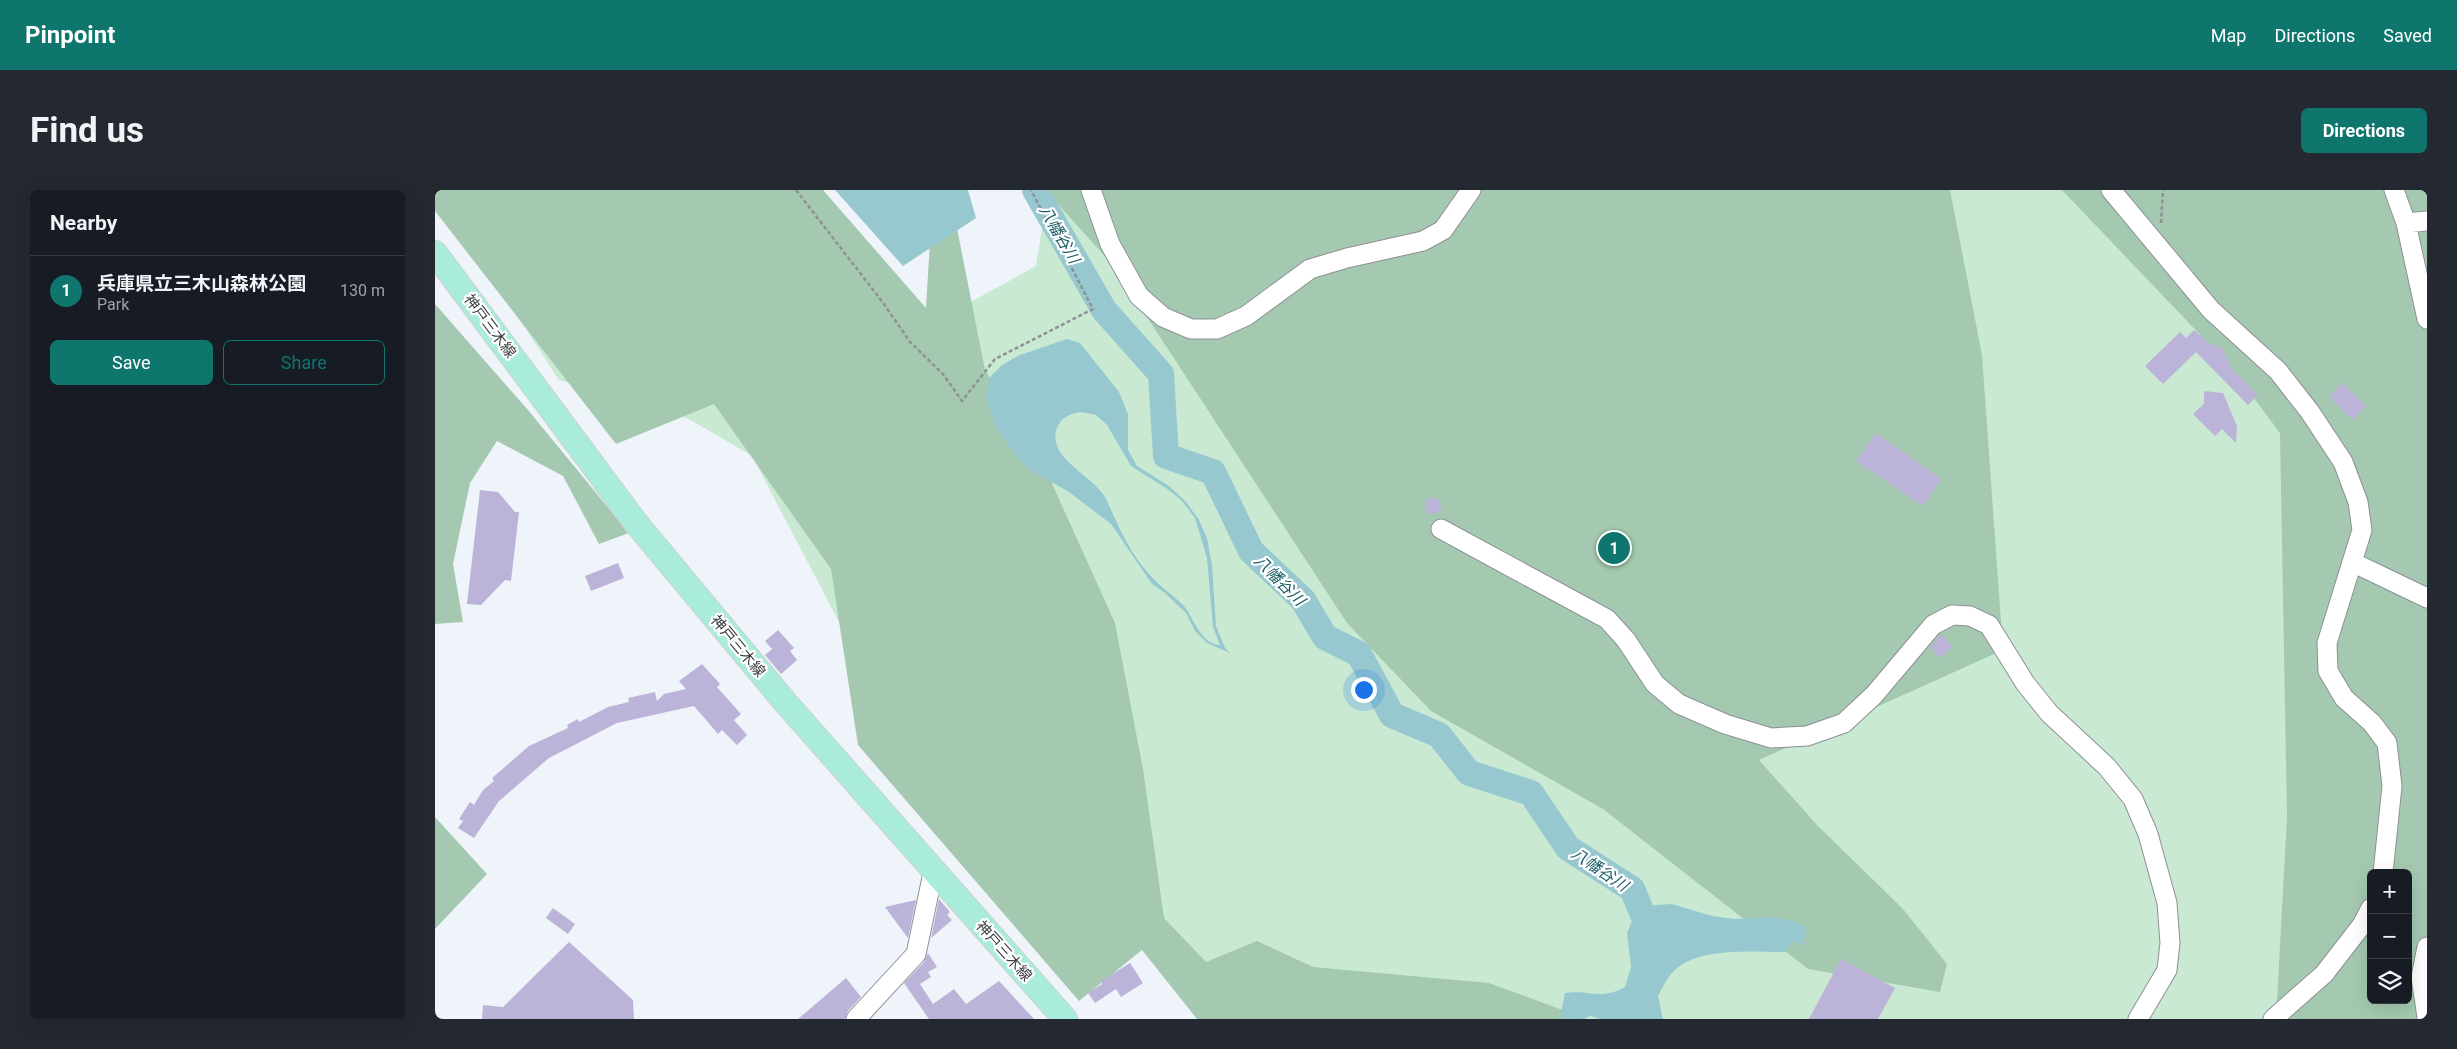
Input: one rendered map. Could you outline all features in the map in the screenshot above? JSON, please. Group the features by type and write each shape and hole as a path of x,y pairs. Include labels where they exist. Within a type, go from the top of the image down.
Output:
{"main road":[{"name":"神戸三木線","path":"435,253 636,523 791,709 933,873 1065,1019"}],"street":[{"path":"1091,190 1110,244 1139,296 1163,317 1191,329 1217,329 1246,316 1310,270 1347,258 1423,241 1443,230 1471,190"},
{"path":"2111,190 2211,310 2278,371 2310,412 2343,462 2358,502 2361,530 2327,643 2328,671 2344,698 2372,723 2387,743 2392,786 2383,869"},
{"path":"2394,190 2406,223 2427,320"},
{"path":"2406,223 2427,221"},
{"path":"1441,529 1607,619 1626,640 1655,684 1679,704 1725,724 1771,738 1807,736 1844,723 1875,695 1933,625 1953,615 1970,616 1989,625 2025,684 2049,712 2107,768 2133,799 2148,834 2167,903 2171,943 2167,970 2138,1019"},
{"path":"2352,562 2427,598"},
{"path":"856,1019 916,954 933,873"},
{"path":"2273,1019 2324,974 2367,914"},
{"path":"2427,947 2421,976 2427,1016"}],"path":[{"path":"797,190 885,304 910,342 943,374 963,401 995,359 1093,309 1031,190"},
{"path":"2154,243 2160,234 2163,190"}],"green space":[{"path":"435,190 914,333 1036,266 1043,222 1030,190 2330,190 2427,869 2412,872 2412,869 2367,869 2367,1004 2378,1004 2404,1019 1209,1019 848,639 752,456 687,418 559,380"},
{"path":"435,190 823,190 926,308 933,190 952,203 985,370 1050,479 1115,623 1143,769 1164,918 1206,962 1257,941 1313,967 1489,983 1587,1019 1197,1019 1142,950 1079,1001 858,745 831,569 714,404 616,444 435,211"},
{"path":"1045,190 1950,190 1982,355 2003,650 1759,760 1817,825 1903,909 1947,964 1940,992 1808,969 1603,809 1431,711 1347,623 1113,265"},
{"path":"2062,190 2427,190 2427,1019 2276,1019 2287,817 2280,433 2229,365"},
{"path":"435,304 528,410 629,533 599,544 563,476 497,441 470,483 453,564 463,622 435,624"},
{"path":"435,817 487,874 435,929"}],"water":[{"path":"835,190 968,190 976,218 903,266"},
{"path":"1067,339 1080,343 1119,392 1128,414 1128,450 1137,466 1169,486 1186,502 1199,520 1207,538 1212,565 1216,626 1225,648 1230,653 1207,643 1195,631 1186,613 1165,593 1152,584 1111,524 1069,492 1032,471 1016,456 997,429 986,400 989,378 1002,365 1020,355","holes":["1081,412 1096,415 1107,425 1131,466 1169,490 1182,501 1195,518 1207,558 1213,627 1220,645 1207,640 1202,635 1183,605 1142,566 1100,490 1073,466 1058,449 1055,439 1057,428 1063,419"]},
{"path":"1672,904 1712,916 1735,919 1775,917 1804,925 1806,934 1802,945 1792,941 1785,952 1725,952 1695,958 1682,964 1670,975 1658,996 1663,1019 1600,1019 1591,1016 1582,1019 1560,1018 1565,993 1601,994 1625,987 1631,967 1627,933 1636,911 1644,906"}],"building":[{"path":"2194,330 2209,343 2223,349 2231,368 2258,395 2248,405 2196,352 2163,384 2145,366 2180,332 2186,338"},
{"path":"2342,383 2366,406 2353,420 2329,397"},
{"path":"2204,391 2223,393 2237,426 2236,443 2222,429 2215,436 2193,414 2204,404"},
{"path":"1876,433 1941,479 1923,506 1856,461"},
{"path":"480,490 498,492 515,512 519,512 511,581 505,580 481,605 467,604"},
{"path":"1433,498 1441,506 1433,514 1425,506"},
{"path":"618,563 624,578 591,591 585,576"},
{"path":"778,630 794,648 790,651 797,660 781,674 765,655 772,649 765,641"},
{"path":"1942,634 1952,647 1939,658 1930,646"},
{"path":"702,664 720,684 717,687 741,714 734,720 747,735 737,745 722,730 718,734 694,706 617,723 549,758 499,801 474,838 458,828 463,821 459,819 470,802 474,805 483,790 494,781 492,778 529,746 568,728 567,725 578,719 579,722 608,707 629,702 628,698 655,692 657,701 664,694 686,689 679,681"},
{"path":"939,899 950,912 947,915 952,920 931,938"},
{"path":"916,900 908,938 885,907"},
{"path":"553,908 575,924 568,934 546,918"},
{"path":"569,942 633,1000 634,1019 482,1019 483,1005 503,1007"},
{"path":"928,953 937,967 928,972 931,977 920,984 933,1004 954,989 966,1004 999,981 1034,1019 929,1019 904,983 924,962"},
{"path":"1841,959 1895,988 1878,1019 1809,1019"},
{"path":"1130,963 1143,983 1121,997 1116,989 1095,1003 1088,993 1102,984 1101,981"},
{"path":"846,978 861,997 848,1011 845,1019 798,1019"}],"waterway":[{"name":"八幡谷川","path":"1035,190 1104,310 1161,374 1166,456 1213,472 1251,551 1303,600 1325,637 1359,654 1392,715 1439,735 1469,773 1531,793 1568,848 1632,889 1643,915"}],"place":[{"name":"兵庫県立三木山森林公園","path":"1614,548"}]}
